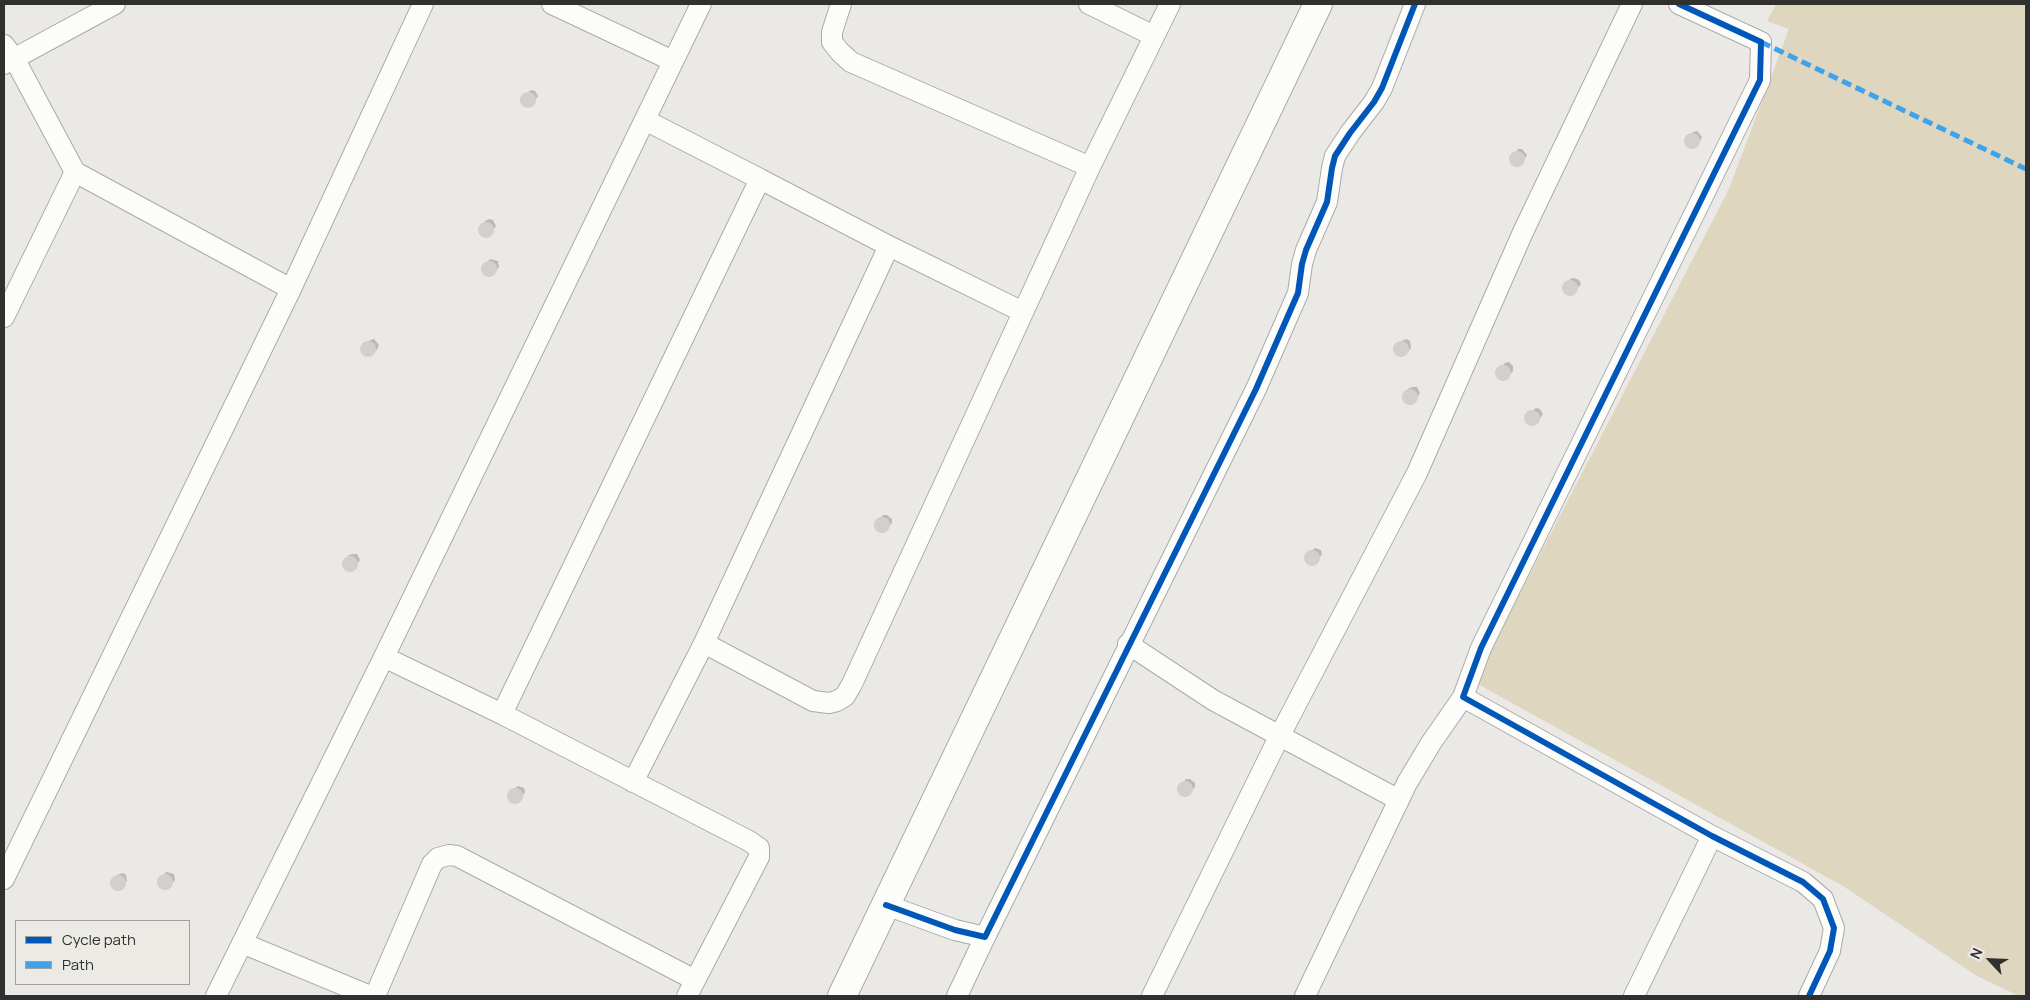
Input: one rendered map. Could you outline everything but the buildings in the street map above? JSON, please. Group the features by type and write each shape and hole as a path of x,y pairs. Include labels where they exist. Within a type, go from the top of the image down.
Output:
{"street":[{"path":"115,4 7,56 75,172 291,289"},
{"path":"4,879 291,289 423,4"},
{"path":"552,4 673,61"},
{"path":"216,996 384,657 701,4"},
{"path":"841,4 832,32 832,42 851,62 1090,167"},
{"path":"1089,4 1154,36"},
{"path":"704,643 813,701 829,703 845,696 1090,167 1170,4"},
{"path":"842,996 1318,4"},
{"path":"957,996 1128,644 1256,389 1298,293 1306,250 1327,202 1332,168 1336,156 1350,132 1374,102 1382,88 1415,4"},
{"path":"1152,996 1279,736 1417,473 1523,232 1632,4"},
{"path":"1305,996 1399,800 1431,743 1463,697 1481,648 1760,80 1761,42 1679,4"},
{"path":"645,120 888,246 1023,312"},
{"path":"4,317 75,172"},
{"path":"502,714 760,179"},
{"path":"633,782 704,643 888,246"},
{"path":"1128,644 1213,700 1399,800"},
{"path":"375,996 432,864 438,858 449,855 457,856 691,988 759,856 759,848 750,841 502,714 384,657"},
{"path":"1463,697 1712,836 1803,882 1823,900 1834,928 1830,951 1809,996"},
{"path":"1634,996 1712,836"},
{"path":"886,905 946,927 985,937"},
{"path":"242,943 370,996"}],"shaded area":[{"path":"1776,4 2026,4 2026,996 2019,996 1977,976 1843,886 1474,682 1729,189 1789,29 1767,21"}],"marked path":[{"path":"1761,42 2026,169"}],"cycle path":[{"path":"886,905 955,930 985,937 1256,389 1298,293 1306,250 1327,202 1335,156 1382,88 1415,4"},
{"path":"1679,4 1761,42 1760,80 1481,648 1463,697 1712,836 1803,882 1823,899 1834,928 1830,951 1809,996"}]}
